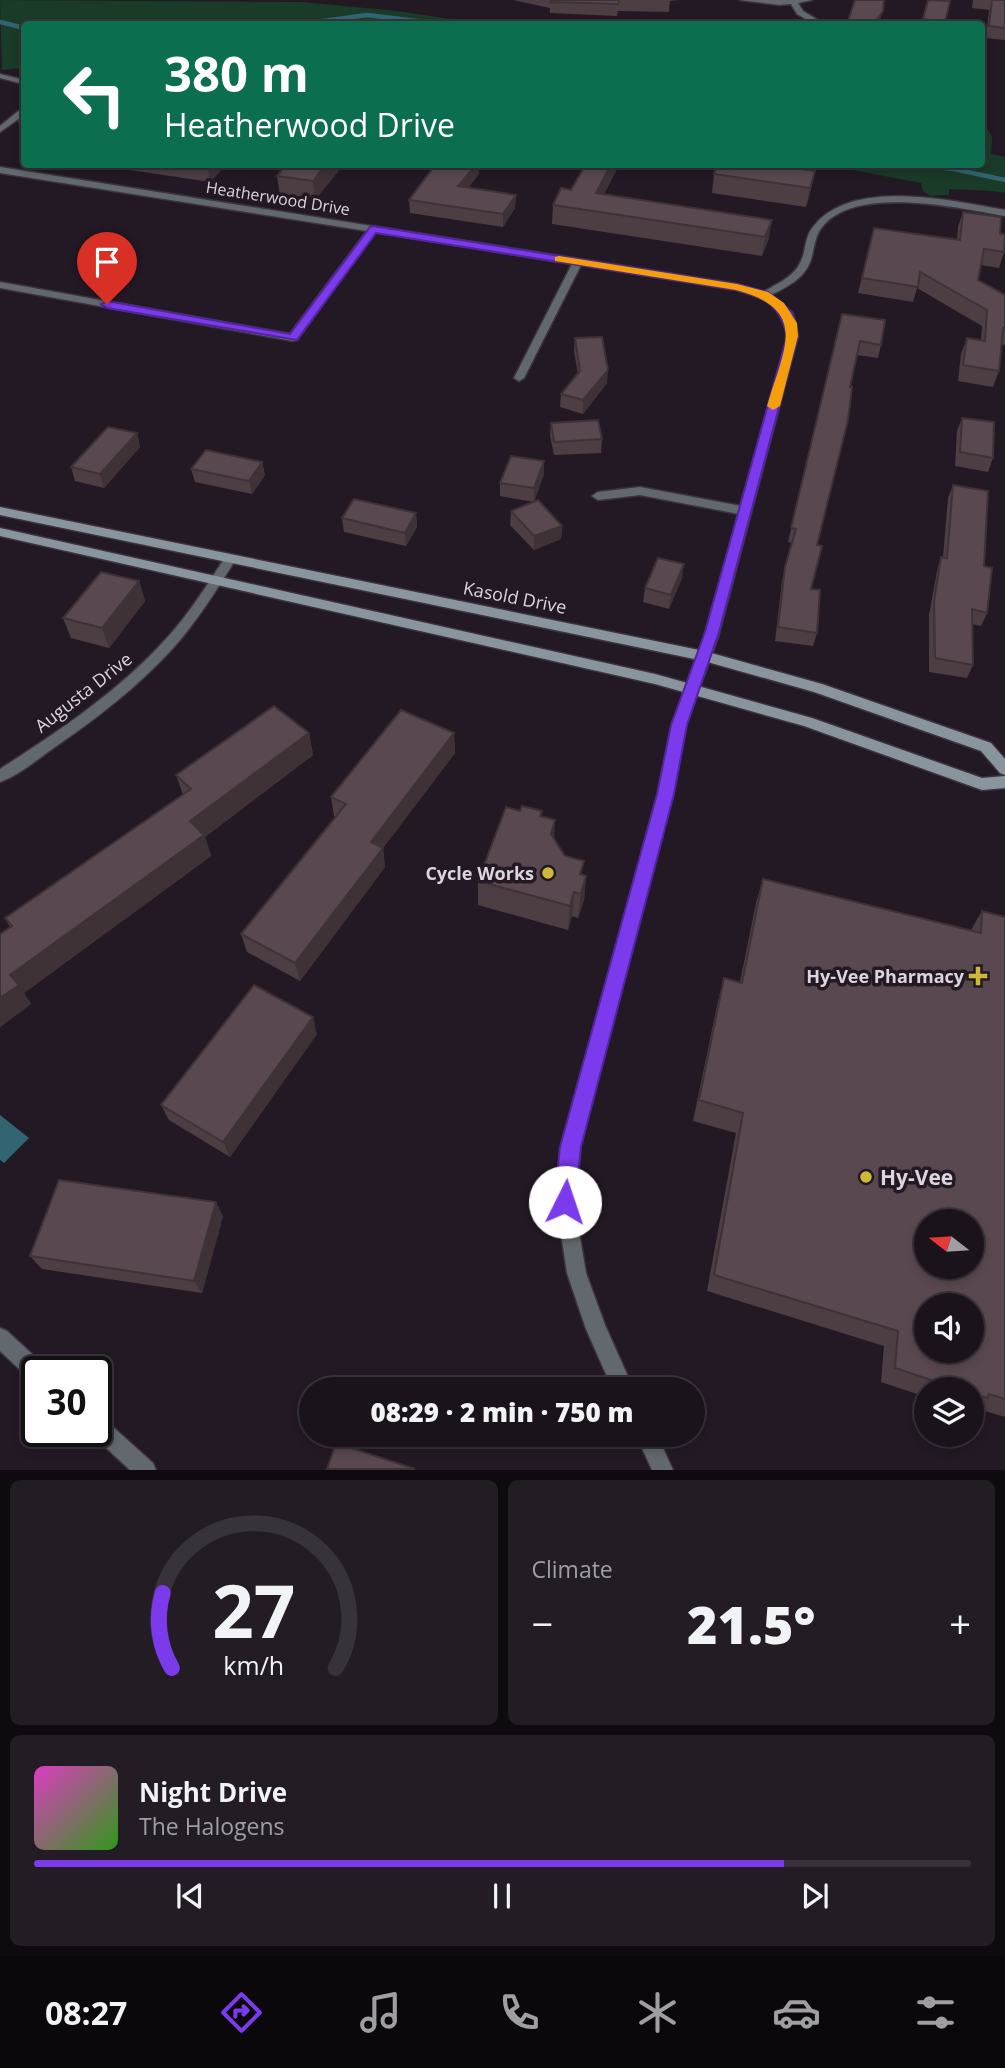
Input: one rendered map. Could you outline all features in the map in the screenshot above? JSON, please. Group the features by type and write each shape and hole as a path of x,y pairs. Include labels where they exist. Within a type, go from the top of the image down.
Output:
{"main road":[{"name":"Kasold Drive","path":"0,511 704,656 817,688 986,747 1005,769"},
{"path":"0,532 692,688 807,722 982,784 1005,782"}],"street":[{"path":"743,0 794,3 809,0"},
{"path":"794,3 800,12 814,20"},
{"path":"0,76 21,81"},
{"path":"0,130 21,113"},
{"name":"Heatherwood Drive","path":"0,170 737,287 764,295"},
{"path":"618,1377 599,1338 578,1282 565,1219 565,1186 571,1147 666,794 679,725 704,656 793,336 788,314 764,295 800,272 816,228 838,212 853,206 883,200 915,200 1005,213"},
{"path":"0,285 293,338 373,229"},
{"path":"519,378 578,262"},
{"path":"598,496 640,491 745,511"},
{"name":"Augusta Drive","path":"0,776 68,732 126,687 178,634 230,559"},
{"path":"0,1338 21,1357"},
{"path":"112,1439 146,1469"},
{"path":"652,1447 663,1469"}],"green space":[{"path":"0,0 301,2 397,11 465,21 21,21 21,68 2,70"},
{"path":"985,124 992,137 991,154 1005,157 1005,193 949,189 949,195 930,196 923,191 921,183 843,168 985,168"}],"water":[{"path":"0,1115 29,1138 4,1163 0,1160"}],"building":[{"path":"619,0 618,4 550,2"},
{"path":"855,0 884,0 883,11 876,21 848,21"},
{"path":"928,0 950,1 945,21 923,19"},
{"path":"992,0 1005,0 1005,28 989,26"},
{"path":"284,168 323,168 313,181 277,176"},
{"path":"433,168 474,168 458,186 516,195 503,214 409,200"},
{"path":"584,168 609,168 596,193 772,220 765,237 553,205 561,188 571,190"},
{"path":"716,168 796,168 815,171 810,188 714,174"},
{"path":"963,212 1001,217 1000,234 1005,234 1004,252 984,249 978,280 1005,295 1005,328 999,371 963,365 967,338 985,341 987,310 920,272 918,287 862,278 874,228 960,240"},
{"path":"842,314 885,320 881,345 860,341 850,387 848,420 817,545 822,546 811,589 820,590 817,633 778,627 785,567 796,529 791,528"},
{"path":"602,337 608,370 583,400 561,394 580,371 575,338"},
{"path":"962,418 994,422 993,458 960,452"},
{"path":"598,420 602,439 554,442 551,423"},
{"path":"108,427 137,433 100,474 71,467"},
{"path":"206,450 262,462 249,481 191,469"},
{"path":"511,456 544,461 534,488 500,483"},
{"path":"953,485 988,491 984,566 992,568 987,613 972,609 973,665 935,658 934,601 941,557 947,558"},
{"path":"354,499 416,513 405,533 342,518"},
{"path":"538,500 562,526 534,536 511,511"},
{"path":"658,558 684,564 671,595 645,588"},
{"path":"101,572 139,581 102,628 63,618"},
{"path":"274,706 309,733 190,821 204,835 10,975 19,985 0,998 0,934 12,926 5,918 191,789 176,775"},
{"path":"401,710 454,733 371,842 383,848 295,963 241,934 346,804 331,797"},
{"path":"522,806 542,811 540,816 555,820 551,834 565,856 584,861 580,874 586,876 581,894 574,892 570,906 478,881 506,807 520,811"},
{"name":"Hy-Vee","path":"763,879 981,933 982,911 1005,917 1005,1399 989,1394 988,1398 984,1397 984,1377 922,1377 895,1368 898,1331 714,1275 743,1113 699,1100 724,978 742,983"},
{"path":"254,985 313,1017 223,1142 161,1105"},
{"path":"59,1180 216,1202 194,1281 30,1256"},
{"path":"335,1447 348,1447 415,1469 327,1469"}],"waterway":[{"path":"323,21 367,15 417,21"},
{"path":"0,22 21,27"},
{"path":"945,168 1005,180"}],"slow traffic":[{"path":"559,259 737,287 764,295 788,314 792,323 793,336 773,406"}],"place":[{"name":"Cycle Works","path":"548,873"},
{"name":"Hy-Vee Pharmacy","path":"978,976"},
{"name":"Hy-Vee","path":"866,1177"}],"route":[{"path":"107,304 293,338 373,229 737,287 764,295 788,314 793,336 712,632 679,725 666,794 571,1147 565,1202"}]}
